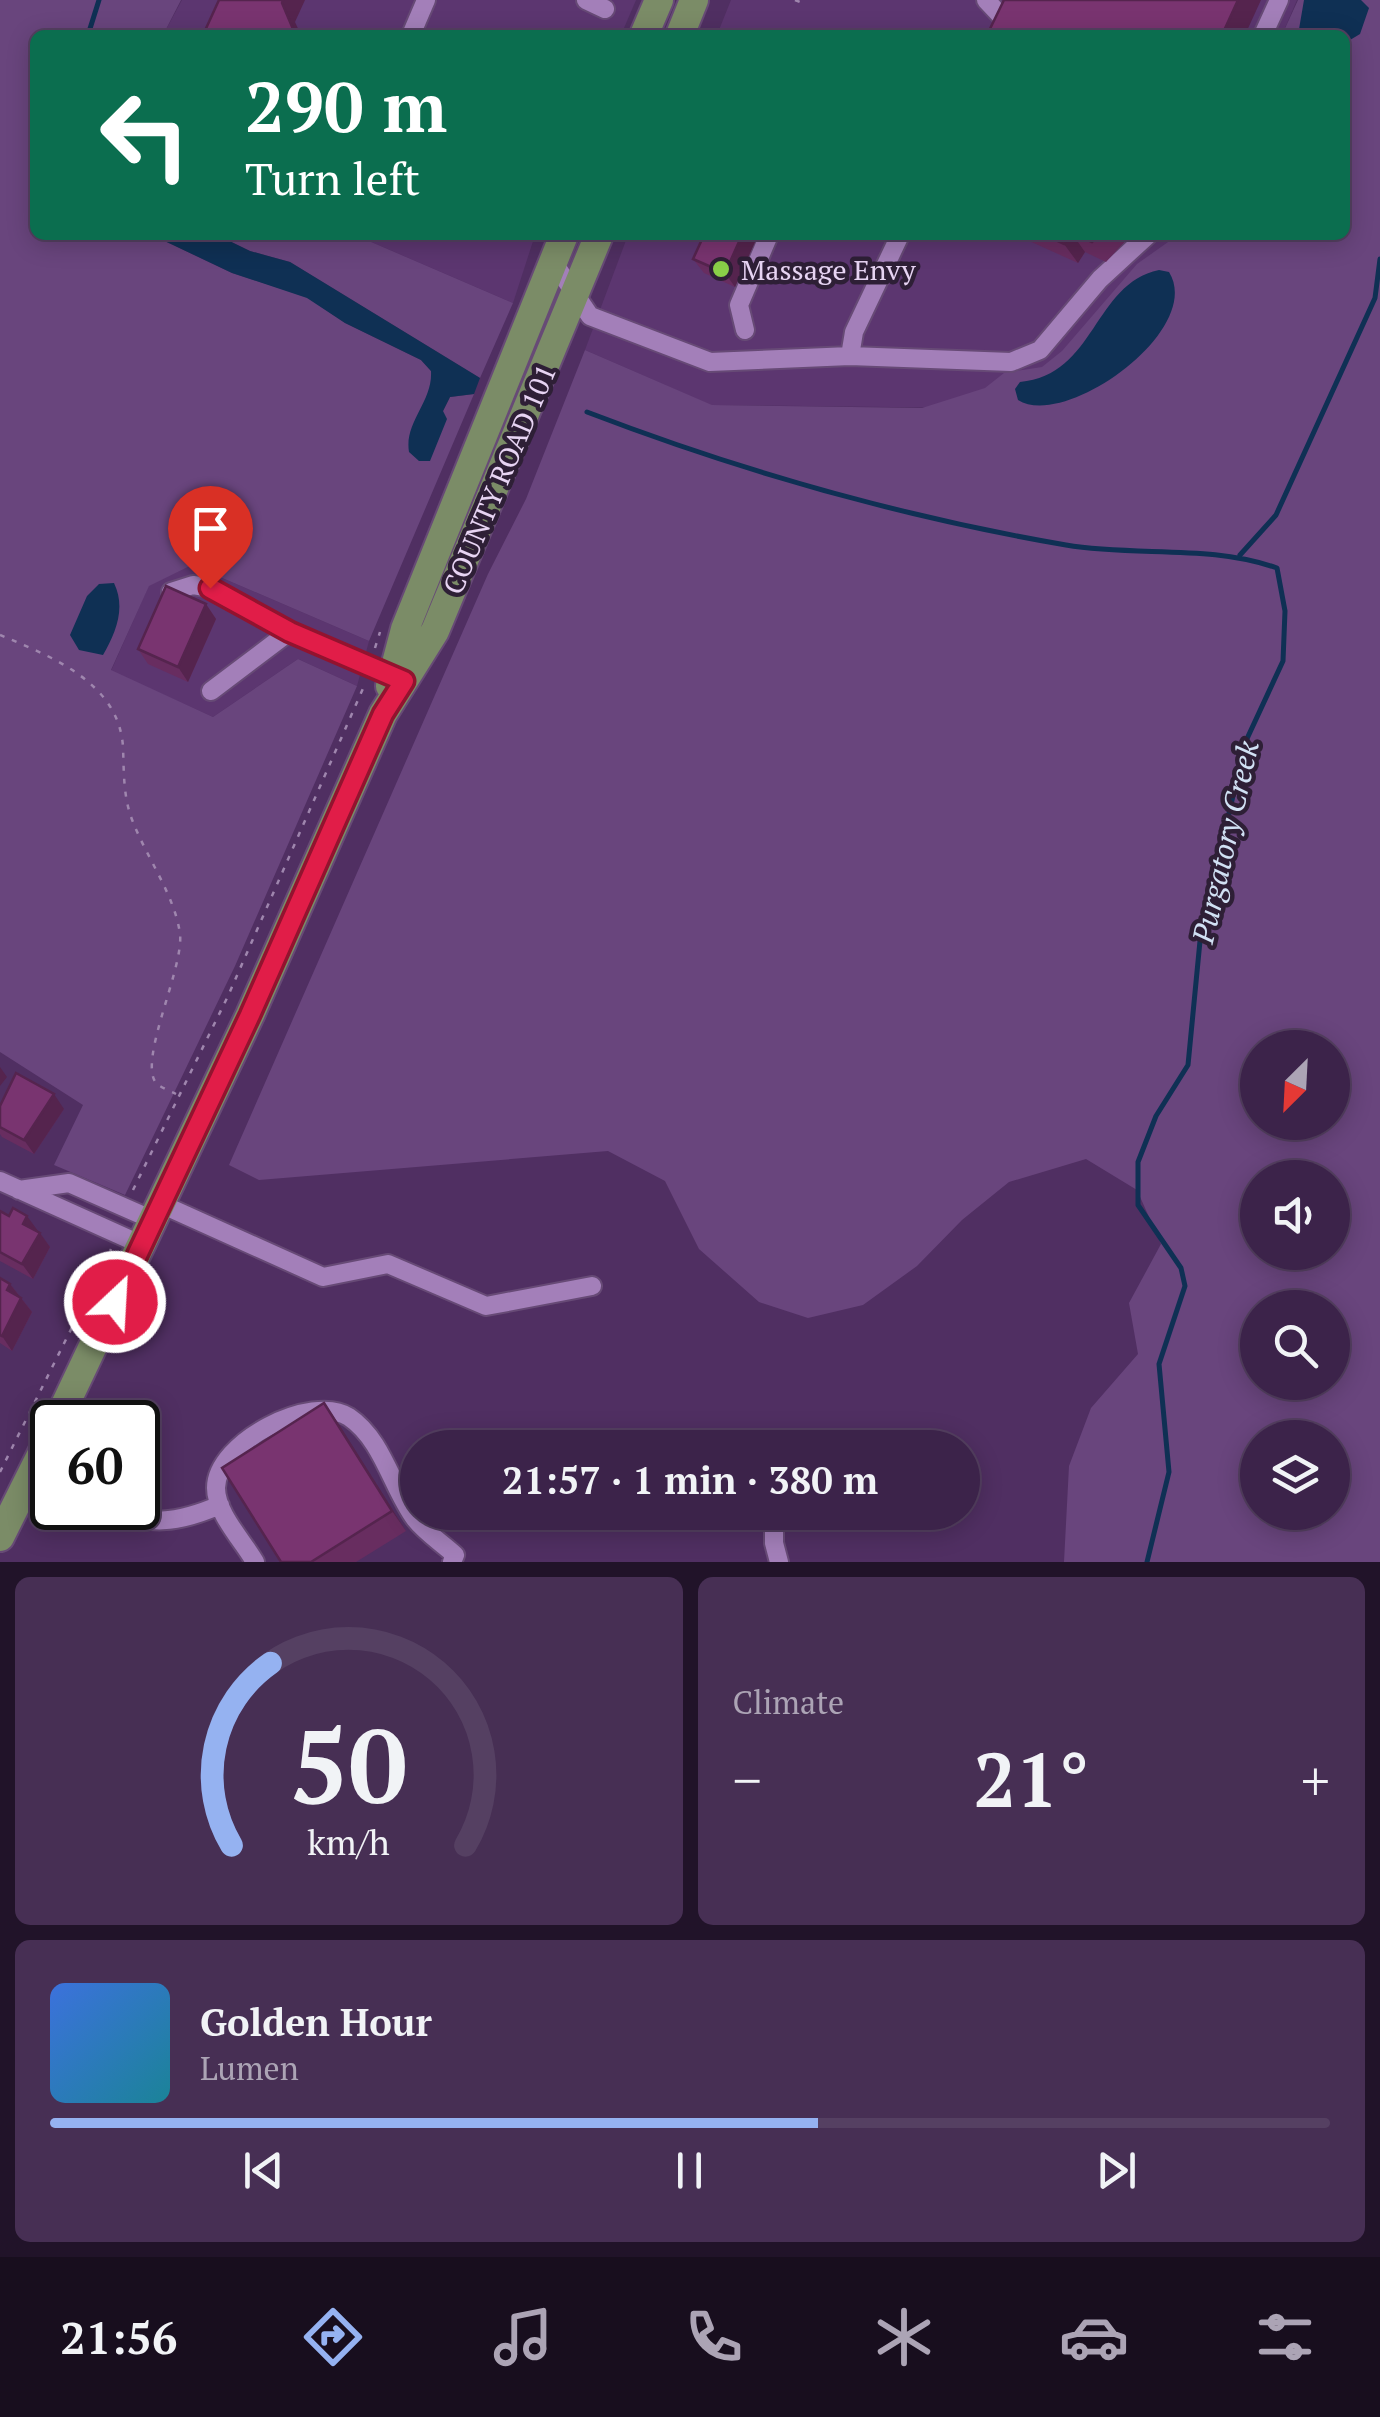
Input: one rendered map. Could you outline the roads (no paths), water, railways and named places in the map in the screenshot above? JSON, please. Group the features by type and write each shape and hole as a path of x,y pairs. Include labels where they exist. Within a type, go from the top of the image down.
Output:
{"main road":[{"path":"646,30 659,0"},
{"path":"682,30 694,0"},
{"name":"COUNTY ROAD 101","path":"398,678 404,629 562,240"},
{"name":"COUNTY ROAD 101","path":"67,1400 143,1226 398,678 435,631 597,240"},
{"path":"0,1537 30,1496"}],"street":[{"path":"413,30 426,0"},
{"path":"586,0 606,9"},
{"path":"986,0 1006,8"},
{"path":"1264,30 1279,0"},
{"path":"745,330 739,305 767,240"},
{"path":"850,356 854,332 898,240"},
{"path":"554,263 590,316 710,362 850,356 1011,362 1040,350 1100,279 1143,240"},
{"path":"171,592 194,584 210,588 290,632 398,678"},
{"path":"211,691 290,632"},
{"path":"0,1181 18,1190 323,1277 388,1264 486,1306 592,1286"},
{"path":"18,1190 69,1183 126,1208 143,1226"},
{"path":"255,1562 220,1505 216,1488 225,1461 245,1440 308,1414 343,1414 358,1424 414,1516 455,1555 452,1562"},
{"path":"160,1523 190,1518 220,1505"},
{"path":"776,1530 780,1562"}],"water":[{"path":"1304,0 1361,0 1369,8 1360,34 1350,40 1350,30 1299,30"},
{"path":"163,240 227,240 290,262 480,378 474,394 450,397 443,411 447,419 430,461 419,461 409,452 411,431 430,382 431,371 421,360 345,323 307,298 232,273"},
{"path":"1159,270 1169,272 1175,295 1167,321 1125,369 1066,401 1039,405 1018,400 1015,389 1020,382 1045,376 1064,364 1120,292"},
{"path":"114,583 119,611 108,646 103,655 79,650 70,635 87,596 99,584"}],"waterway":[{"name":"Purgatory Creek","path":"90,30 99,0"},
{"path":"1240,555 1276,515 1375,298 1380,259"},
{"name":"Purgatory Creek","path":"587,412 763,473 944,521 1066,545 1199,553 1277,568 1285,611 1283,661 1245,743 1200,941 1188,1065 1156,1116 1138,1162 1138,1205 1181,1268 1185,1286 1159,1364 1169,1472 1147,1562"}],"place":[{"name":"Massage Envy","path":"721,269"}]}
